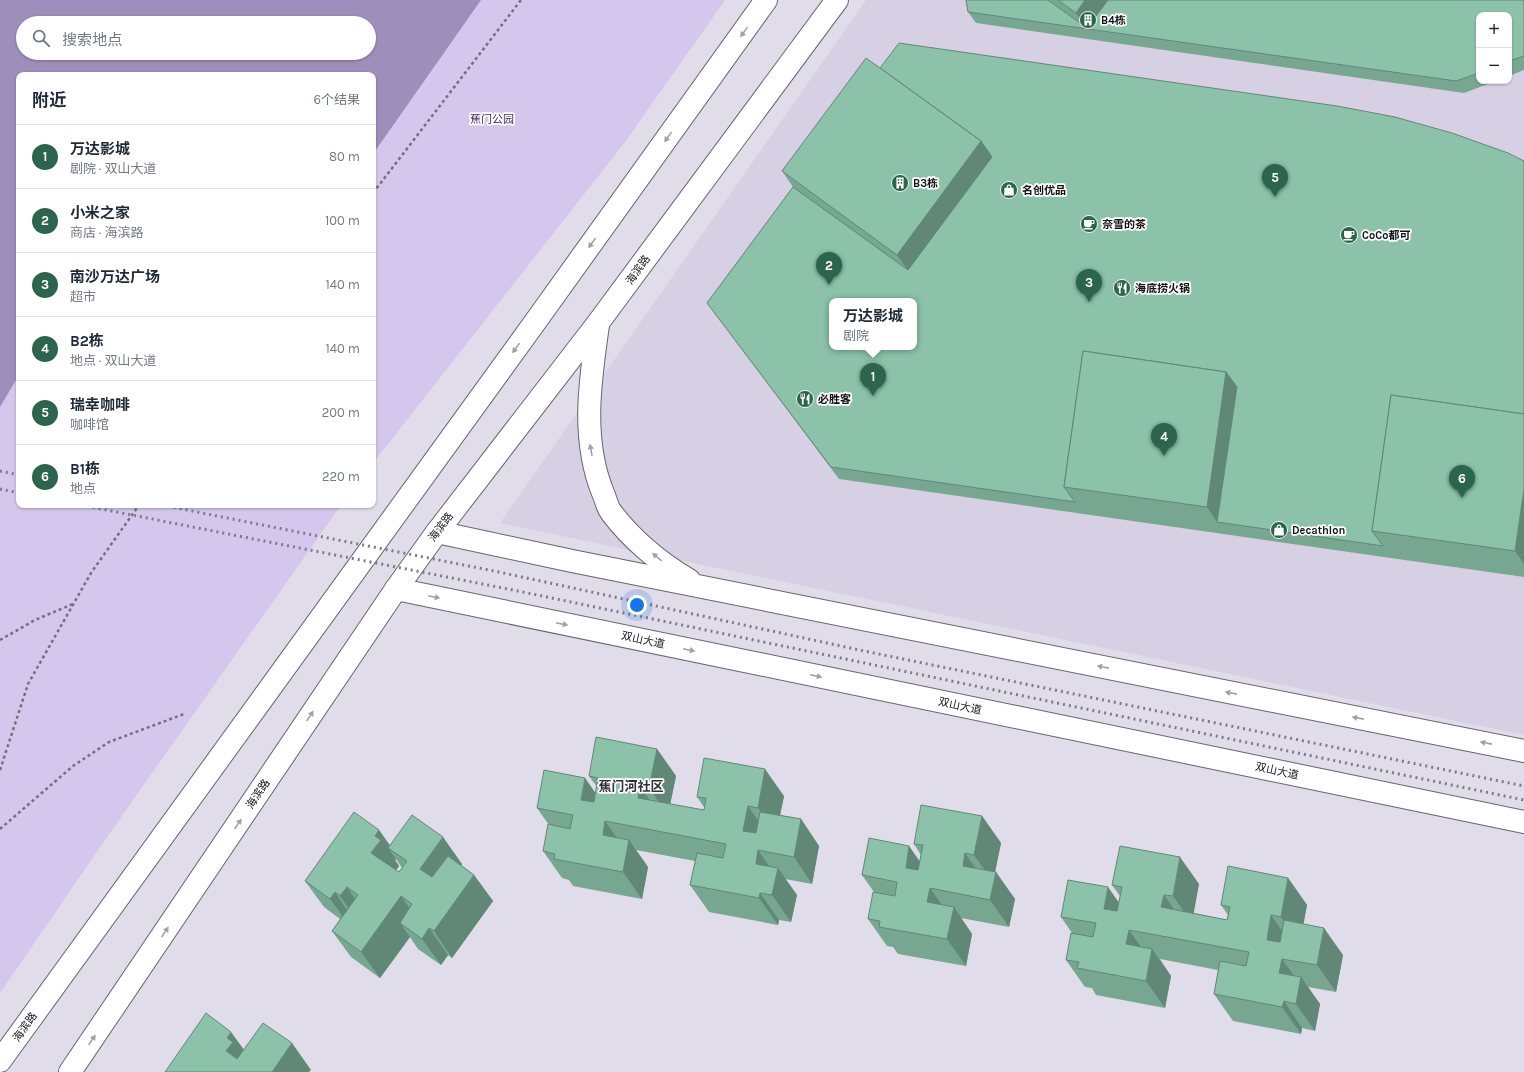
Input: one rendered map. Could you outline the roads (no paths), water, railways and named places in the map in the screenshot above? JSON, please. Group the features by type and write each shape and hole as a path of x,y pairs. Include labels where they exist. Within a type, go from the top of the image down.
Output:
{"street":[{"name":"海滨路","path":"0,1061 534,324 766,0"},
{"name":"海滨路","path":"70,1072 396,589 437,532 598,323 837,0"},
{"path":"598,323 590,380 589,437 596,476 611,512 638,542 672,570 700,587"},
{"path":"437,532 700,587 1524,751"},
{"name":"双山大道","path":"396,589 1524,822"}],"railway":[{"path":"0,471 16,474"},
{"path":"0,489 16,492"},
{"path":"96,508 518,591 1524,800"},
{"path":"177,508 499,572 864,651 1524,786"}],"place":[{"name":"B4栋","path":"1088,20"},
{"name":"B3栋","path":"900,183"},
{"name":"名创优品","path":"1009,190"},
{"name":"瑞幸咖啡","path":"1275,197"},
{"name":"奈雪的茶","path":"1089,224"},
{"name":"CoCo都可","path":"1349,235"},
{"name":"小米之家","path":"829,285"},
{"name":"海底捞火锅","path":"1122,288"},
{"name":"南沙万达广场","path":"1089,302"},
{"name":"万达影城","path":"873,396"},
{"name":"必胜客","path":"805,399"},
{"name":"B2栋","path":"1164,456"},
{"name":"B1栋","path":"1462,498"},
{"name":"Decathlon","path":"1279,530"}],"district":[{"name":"蕉门河社区","path":"631,786"}],"park label":[{"name":"蕉门公园","path":"492,119"}]}
